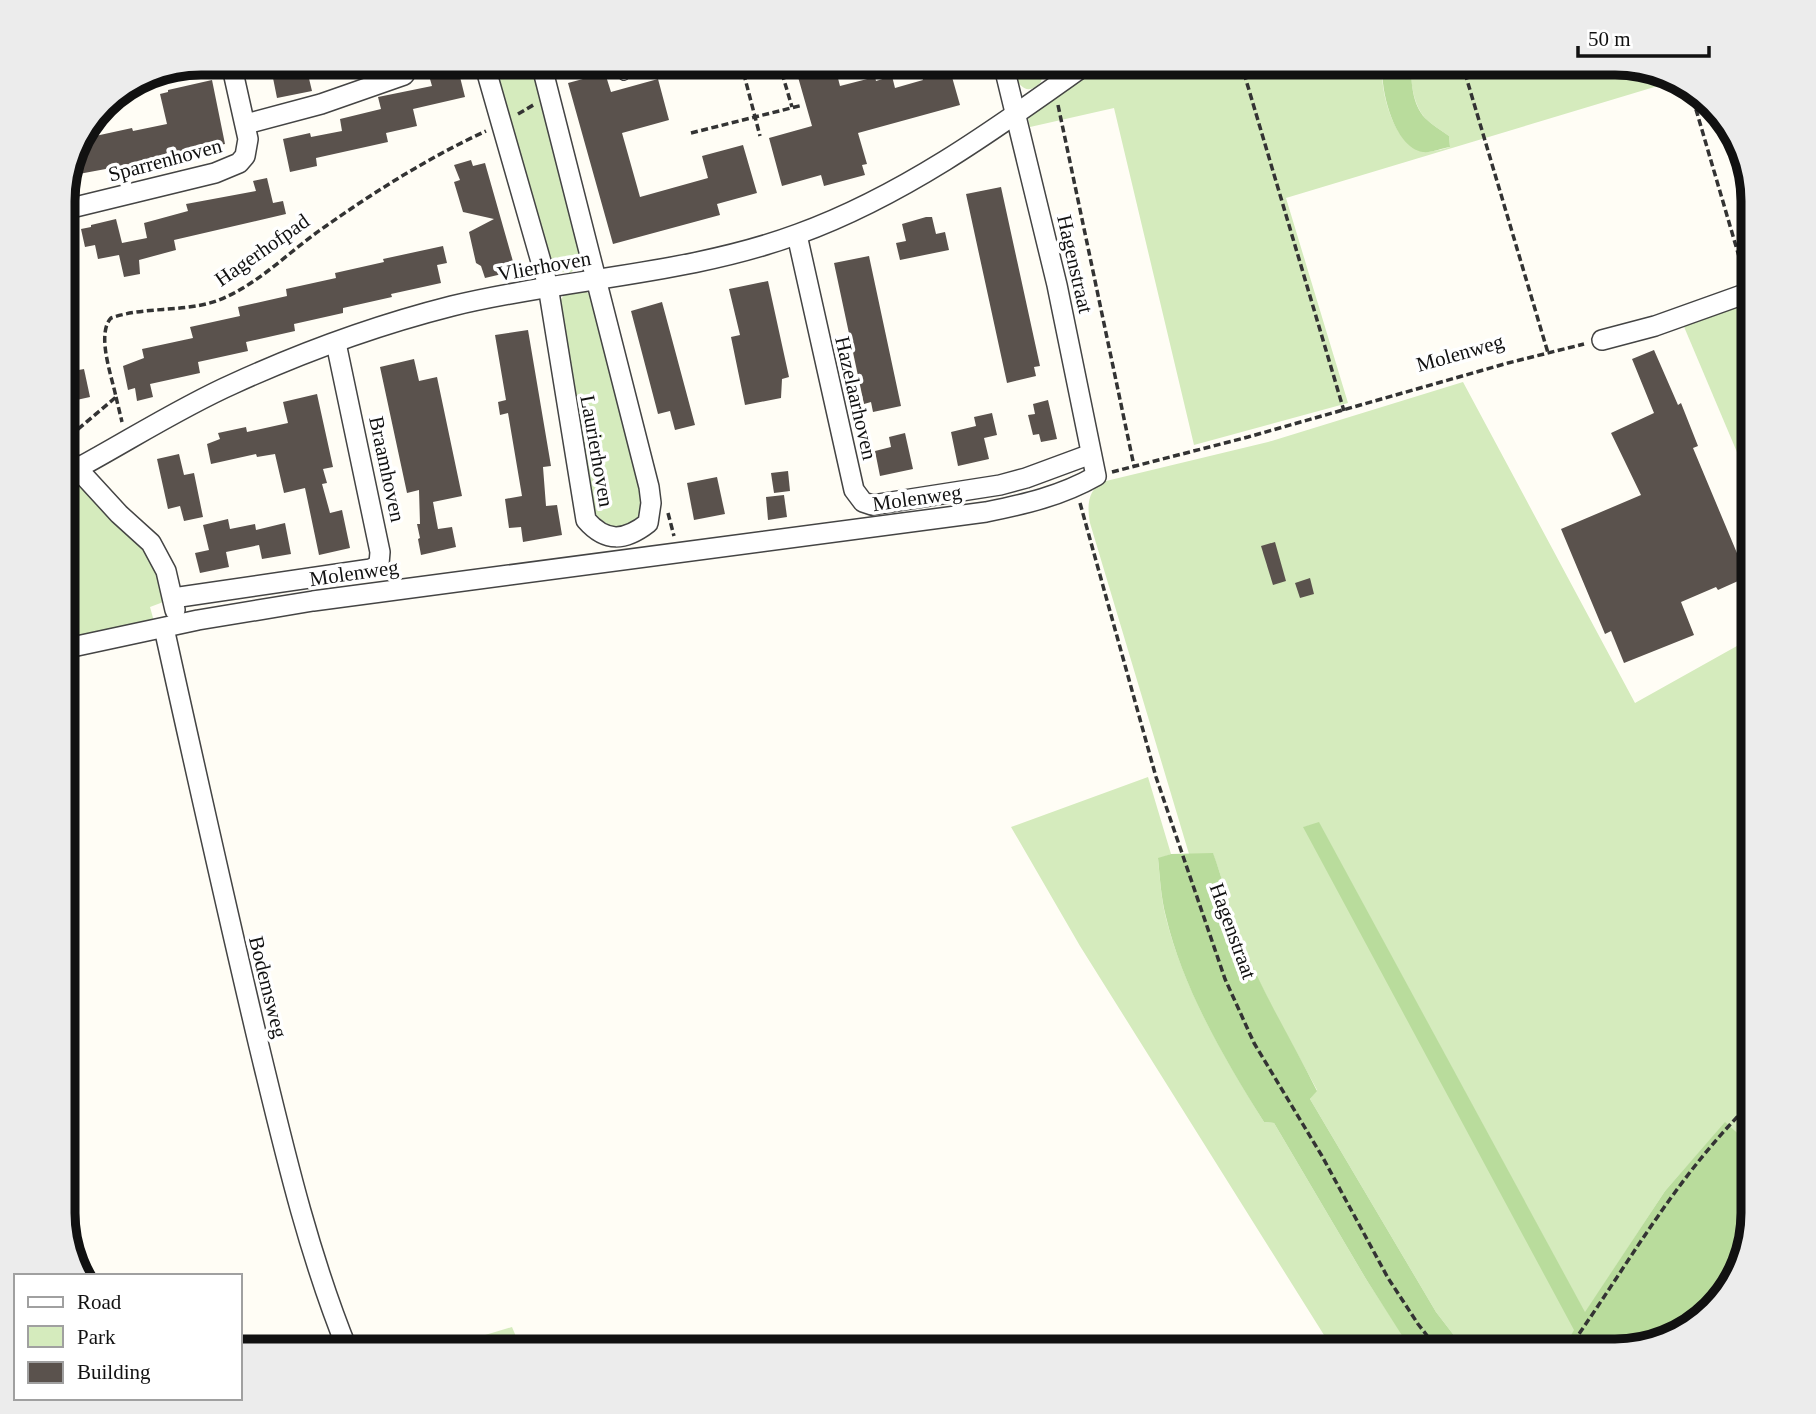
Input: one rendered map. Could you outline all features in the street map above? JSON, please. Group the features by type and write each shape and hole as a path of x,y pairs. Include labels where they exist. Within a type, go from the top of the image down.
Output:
{"street":[{"name":"Hagenstraat","path":"1006,75 1057,285 1096,476"},
{"name":"Vlierhoven","path":"78,468 232,384 384,326 451,306 548,286 723,257 797,234 839,217 933,168 1070,75"},
{"name":"Sparrenhoven","path":"76,207 215,173 231,167 245,156 248,139 246,124 234,76"},
{"name":"Sparrenhoven","path":"246,124 321,104 402,76"},
{"name":"Laurierhoven","path":"488,76 548,286 586,520 596,532 614,537 633,534 648,523 651,503 649,487 544,76"},
{"name":"Hazelaarhoven","path":"797,234 854,490 863,502 872,505 1000,485 1091,454"},
{"path":"1602,340 1655,326 1741,296"},
{"name":"Braamhoven","path":"173,598 371,569 379,564 380,552 336,343"},
{"name":"Bodemsweg","path":"78,468 119,514 151,543 166,571 173,598 171,626 226,907 290,1172 312,1251 344,1339"},
{"name":"Molenweg","path":"76,646 313,601 960,516 1044,499 1096,476"}],"path":[{"path":"1245,75 1344,411"},
{"path":"1466,75 1548,353"},
{"path":"744,76 760,136"},
{"path":"783,76 792,107"},
{"name":"Hagerhofpad","path":"76,431 116,397 103,335 106,323 111,318 199,306 223,299 244,287 325,226 418,166 550,96"},
{"path":"1057,103 1134,466"},
{"path":"1694,104 1741,259"},
{"path":"691,133 803,105"},
{"name":"Molenweg","path":"1096,476 1602,340"},
{"name":"Hagenstraat","path":"1076,487 1156,777 1225,979 1254,1043 1322,1156 1388,1278 1430,1339"},
{"path":"1575,1339 1682,1179 1741,1114"}],"green space":[{"path":"1015,75 1042,77 1041,82 1029,89 1017,81"},
{"path":"1088,75 1382,75 1386,100 1396,128 1413,147 1426,151 1450,147 1449,136 1421,113 1415,99 1412,75 1614,75 1662,85 1286,198 1348,403 1194,445 1114,108 1030,127 1028,118"},
{"path":"1382,75 1412,75 1417,106 1425,118 1449,136 1450,147 1423,152 1404,140 1391,115"},
{"path":"497,76 534,76 582,254 579,266 570,273 558,271 549,262"},
{"path":"567,290 587,292 593,299 645,502 643,513 623,527 611,526 593,511 557,306"},
{"path":"1741,304 1741,462 1682,322"},
{"path":"1463,382 1635,703 1741,644 1741,1137 1725,1123 1665,1191 1585,1313 1319,823 1304,827 1575,1330 1569,1339 1457,1339 1436,1312 1310,1099 1317,1090 1253,968 1236,926 1213,854 1189,854 1090,523 1090,498 1095,488 1106,481 1268,442"},
{"path":"76,478 153,558 166,601 150,607 155,625 76,639"},
{"path":"1148,777 1171,854 1158,859 1164,911 1183,971 1195,998 1264,1122 1274,1123 1366,1279 1405,1339 1326,1339 1080,946 1011,827"},
{"path":"1319,822 1585,1312 1665,1191 1725,1122 1741,1136 1740,1229 1734,1253 1724,1276 1698,1307 1670,1326 1631,1338 1569,1339 1574,1330 1303,827"},
{"path":"1213,853 1253,968 1317,1091 1310,1099 1436,1312 1457,1339 1404,1339 1274,1123 1264,1122 1235,1074 1194,997 1173,944 1163,903 1158,858 1171,854"},
{"path":"512,1327 517,1339 472,1339"}],"building":[{"path":"921,75 956,75 952,77 960,105 858,133 867,164 862,165 865,175 824,186 821,175 782,186 769,138 812,126 798,76 837,76 840,86 875,77 876,81 892,76 895,88 923,80"},
{"path":"273,76 308,76 312,91 277,98"},
{"path":"464,76 460,77 465,97 413,109 417,126 386,133 388,142 316,158 317,166 290,172 283,139 310,133 311,137 342,131 340,119 381,109 378,97 432,86 430,79"},
{"path":"606,76 611,92 658,79 669,120 622,133 640,197 708,178 702,156 743,145 757,193 717,204 720,215 613,244 568,83"},
{"path":"212,80 225,144 174,155 175,159 139,167 138,163 79,174 93,137 167,124 160,94"},
{"path":"471,160 473,166 485,163 514,265 501,268 502,274 485,278 481,266 476,263 469,232 494,219 463,212 454,182 460,180 454,165"},
{"path":"267,178 273,203 283,201 286,214 174,240 176,250 139,260 140,274 124,277 119,255 98,259 95,245 85,247 81,229 91,225 116,219 122,243 147,238 144,223 188,211 186,204 256,191 253,181"},
{"path":"1001,187 1040,366 1034,367 1036,376 1007,383 966,194"},
{"path":"932,217 936,234 945,232 949,250 900,260 896,243 906,241 902,224"},
{"path":"443,246 447,263 437,265 441,283 343,308 343,313 294,324 295,331 246,342 248,351 198,362 200,373 150,384 153,397 137,401 135,388 128,390 123,366 144,358 142,349 193,338 190,327 240,316 238,307 287,296 286,289 336,278 335,273"},
{"path":"869,256 901,406 873,412 871,402 864,404 834,263"},
{"path":"768,281 789,377 782,379 781,398 745,405 731,337 740,335 729,289"},
{"path":"662,302 695,425 675,430 670,411 658,414 631,311"},
{"path":"528,330 551,466 543,467 546,506 557,505 562,535 523,542 521,527 509,528 505,499 522,496 508,413 500,415 498,402 506,400 495,335"},
{"path":"1654,350 1678,405 1681,403 1698,446 1693,448 1741,563 1741,580 1681,602 1694,635 1624,663 1611,631 1605,634 1561,529 1641,495 1611,433 1654,413 1632,359"},
{"path":"414,359 419,381 437,377 462,496 433,502 438,529 452,527 456,547 421,555 417,524 420,524 419,490 407,493 380,367"},
{"path":"84,369 90,397 76,400 76,371"},
{"path":"317,394 333,467 323,469 327,483 322,484 330,513 342,510 350,548 319,555 305,488 284,493 275,454 257,457 256,454 211,464 207,444 220,439 218,433 246,427 247,432 288,423 283,402"},
{"path":"1048,400 1057,439 1041,442 1039,434 1033,435 1028,415 1035,414 1033,404"},
{"path":"992,413 997,435 984,438 989,459 958,466 951,432 976,426 974,417"},
{"path":"905,433 913,469 880,476 875,451 891,447 889,437"},
{"path":"179,454 184,475 194,473 203,517 184,521 180,506 168,509 157,459"},
{"path":"788,471 790,491 774,493 771,473"},
{"path":"717,477 725,514 694,520 687,483"},
{"path":"784,495 787,517 768,520 766,497"},
{"path":"228,519 230,529 255,524 256,530 285,523 291,554 262,559 259,545 226,552 229,567 200,573 195,553 209,550 203,525"},
{"path":"1275,542 1286,581 1273,585 1261,546"},
{"path":"1310,578 1314,594 1300,598 1295,583"}]}
